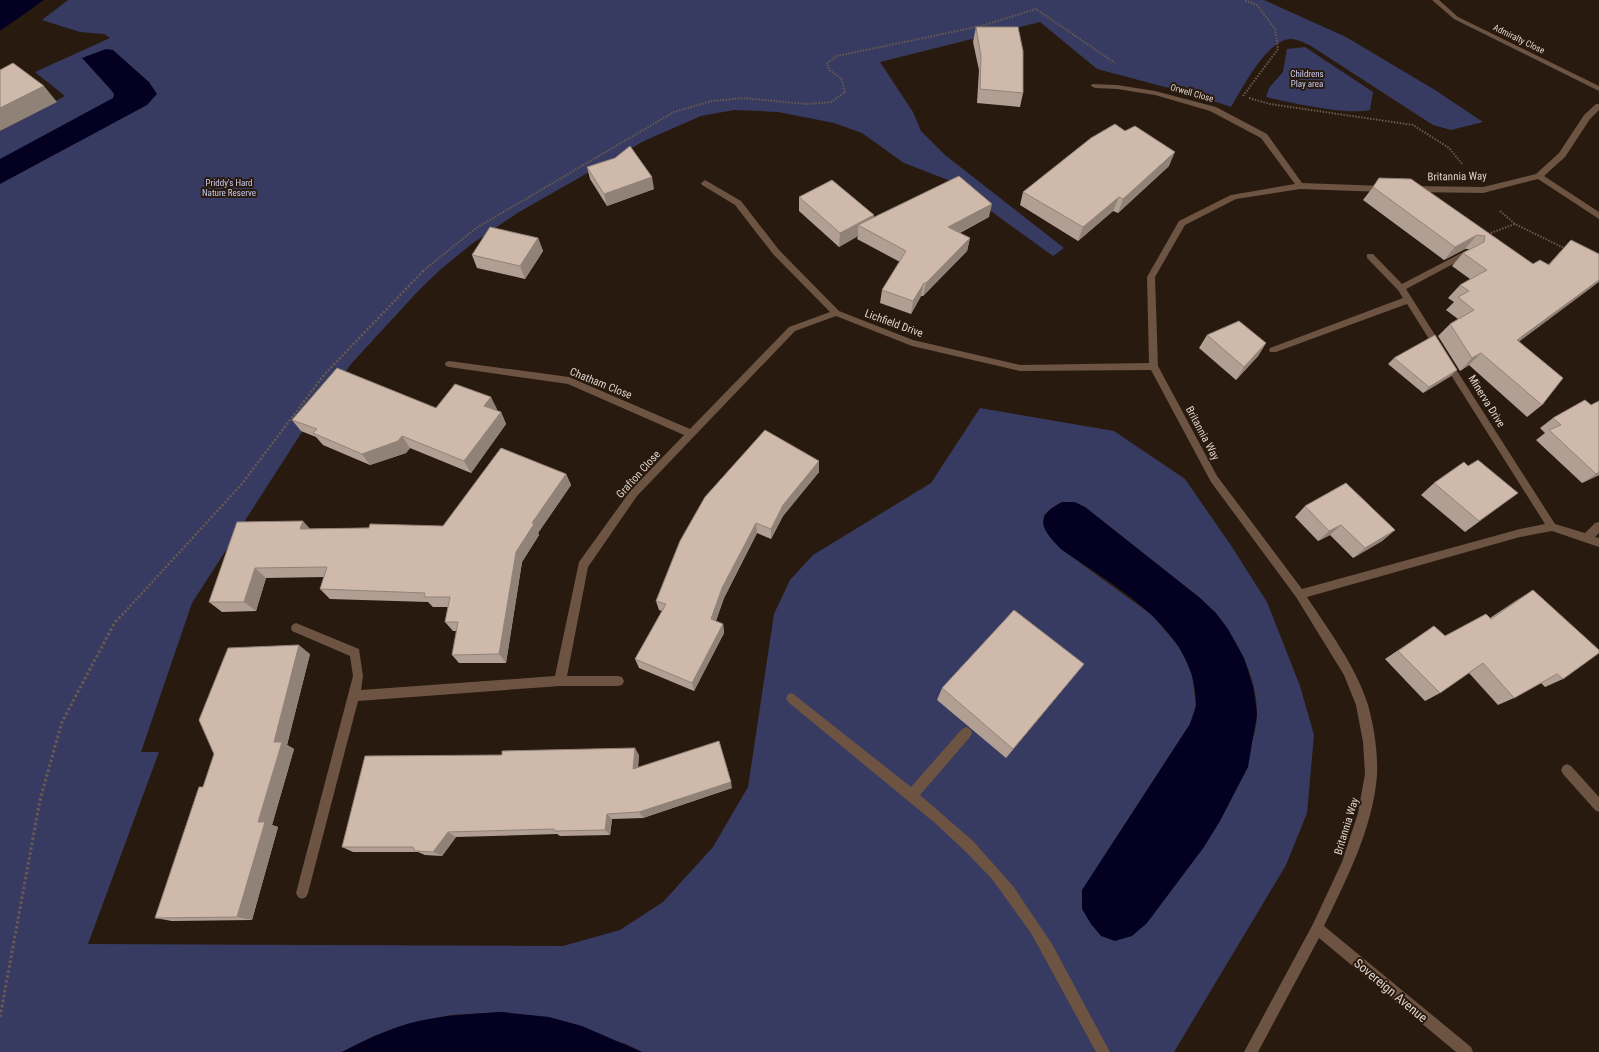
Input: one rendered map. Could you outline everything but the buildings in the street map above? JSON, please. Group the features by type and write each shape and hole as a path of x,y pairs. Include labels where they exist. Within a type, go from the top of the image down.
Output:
{"street":[{"name":"Admiralty Close","path":"1435,0 1456,18 1599,89"},
{"name":"Orwell Close","path":"1095,86 1117,86 1155,93 1219,113 1264,136 1300,186"},
{"name":"Britannia Way","path":"1251,1052 1317,928 1347,864 1364,813 1371,774 1369,742 1362,705 1348,672 1300,594 1214,479 1154,366 1151,277 1182,223 1234,197 1300,186 1483,190 1539,176 1562,155 1587,117 1599,106"},
{"path":"1539,176 1599,216"},
{"name":"Lichfield Drive","path":"705,183 738,203 776,252 836,313 912,344 1020,368 1154,366"},
{"path":"1401,288 1469,252"},
{"name":"Minerva Drive","path":"1370,256 1401,288 1552,527"},
{"path":"1273,350 1408,300"},
{"name":"Grafton Close","path":"560,681 583,565 634,493 792,329 836,313"},
{"name":"Chatham Close","path":"449,364 569,381 692,434"},
{"path":"1587,538 1599,526"},
{"path":"1300,594 1513,535 1552,527 1599,543"},
{"path":"296,628 355,653 358,676 302,894"},
{"path":"354,696 560,681 618,681"},
{"path":"792,698 931,811 971,848 1008,889 1041,936 1103,1052"},
{"path":"912,795 966,733"},
{"path":"1567,770 1599,806"},
{"name":"Sovereign Avenue","path":"1317,928 1466,1052"}],"path":[{"path":"1243,96 1278,49 1275,28 1257,5 1244,0"},
{"path":"1236,95 1270,104 1413,125 1449,148 1500,211 1515,224 1572,252"},
{"path":"1469,252 1473,240 1515,224"}],"green space":[{"name":"Priddy's Hard Nature Reserve","path":"68,0 1264,0 1346,37 1435,90 1483,122 1451,130 1433,125 1311,46 1299,40 1291,39 1282,41 1264,56 1248,78 1231,107 1199,96 1097,69 1040,22 880,62 913,112 921,131 945,155 1064,248 1053,256 948,180 904,163 862,133 834,123 778,112 734,110 701,116 644,141 519,212 473,243 441,269 420,289 351,364 302,432 192,603 141,752 159,752 88,944 563,946 620,930 663,902 713,847 748,787 774,614 790,580 813,555 931,483 980,408 1114,431 1185,479 1232,547 1267,602 1300,686 1314,735 1307,813 1286,865 1174,1052 642,1052 626,1044 502,1012 451,1015 408,1024 374,1036 342,1052 0,1052 0,131 65,96 35,72 110,38 104,34 80,32 42,20","holes":["1053,507 1085,507 1200,598 1222,622 1240,651 1247,666 1253,683 1257,715 1254,736 1092,875 1190,724 1196,705 1192,674 1180,648 1152,615 1061,549 1043,525 1044,515"]},
{"name":"Childrens Play area","path":"1305,47 1373,92 1370,110 1333,110 1266,97 1269,88 1283,72 1287,49"}],"shaded area":[{"path":"0,0 44,0 0,31"},
{"path":"106,49 113,50 149,82 157,94 147,105 0,184 0,159 113,98 114,94 111,90 82,58"},
{"path":"1062,502 1075,502 1085,507 1200,598 1216,613 1228,629 1244,658 1253,687 1257,714 1248,767 1220,821 1204,847 1147,923 1132,936 1115,941 1101,936 1091,924 1082,909 1082,890 1190,724 1195,711 1196,703 1192,677 1182,653 1167,632 1148,612 1127,594 1061,549 1045,530 1044,518 1047,513"},
{"path":"502,1012 549,1017 582,1026 642,1052 342,1052 382,1033 419,1021 454,1015"}]}
